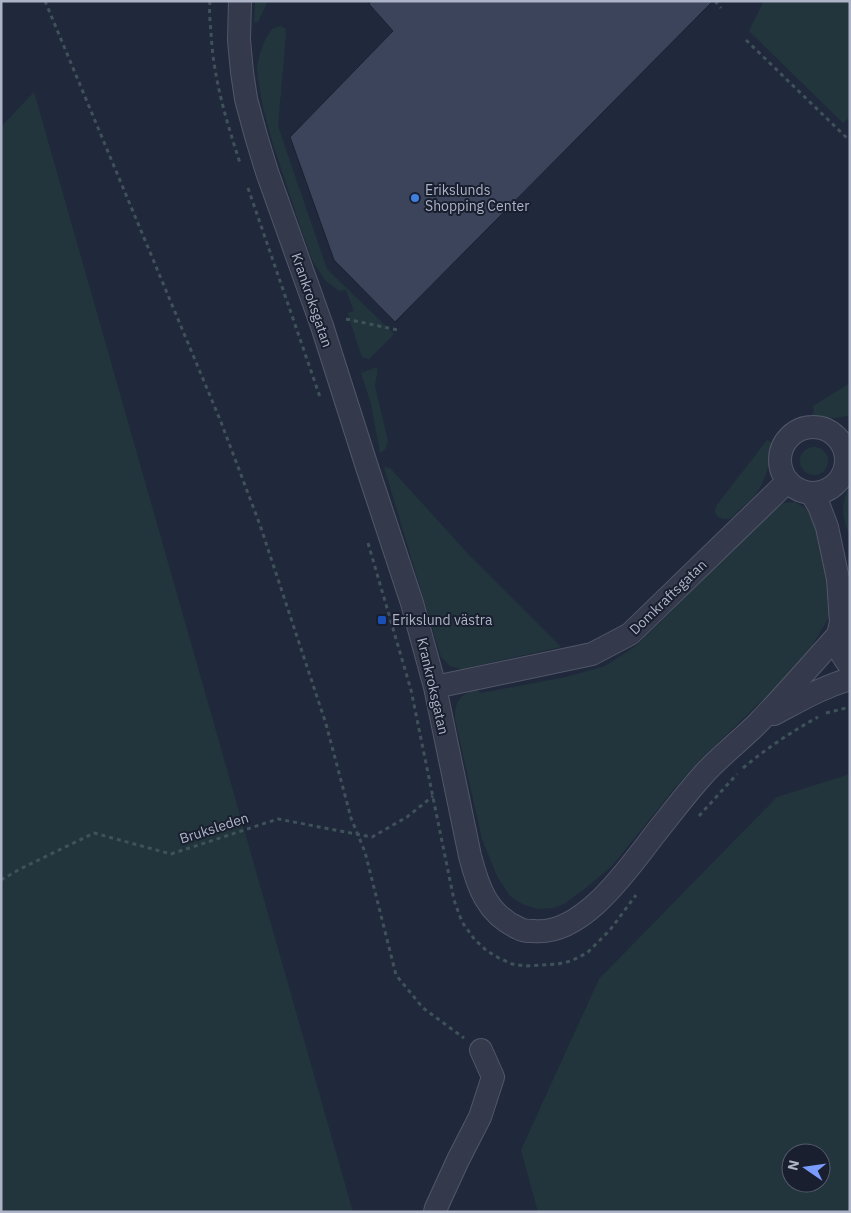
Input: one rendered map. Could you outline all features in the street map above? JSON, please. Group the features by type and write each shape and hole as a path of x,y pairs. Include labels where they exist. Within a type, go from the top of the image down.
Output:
{"street":[{"name":"Krankroksgatan","path":"240,1 242,72 246,99 256,136 322,326 412,603 435,687 475,876 494,913 507,924 522,930 541,932 556,930 572,922 603,898 711,767 758,723"},
{"path":"840,481 827,491 811,493 798,490 788,481 782,469 781,455 786,442 795,433 808,427 821,428 846,442 847,463 840,481 836,500 838,527 850,559"},
{"name":"Domkraftsgatan","path":"435,687 592,654 630,634 788,481"},
{"path":"811,493 819,506 827,527 838,579 843,624 840,654 850,666"},
{"path":"758,723 843,624"},
{"path":"758,723 810,694 850,679"},
{"path":"435,1212 458,1160 480,1118 494,1077 481,1050"}],"path":[{"path":"45,1 221,422 254,508 326,724 351,818 365,852 396,975 423,1008 481,1050"},
{"path":"210,1 212,46 217,82 225,117 243,172"},
{"path":"715,1 721,8"},
{"path":"746,40 850,141"},
{"path":"246,181 322,400"},
{"path":"346,319 398,330"},
{"path":"367,541 411,690 454,900"},
{"name":"Bruksleden","path":"1,880 94,833 171,854 278,819 372,837 407,817 433,796"}],"shaded area":[{"path":"255,1 267,1 258,22 254,22"},
{"path":"764,1 850,1 850,117 843,123 749,31"},
{"path":"280,26 285,28 286,33 278,126 327,269 394,334 369,359 362,357 351,324 348,313 354,311 346,290 339,291 326,281 313,262 272,141 263,107 257,67 265,40 272,29"},
{"path":"34,92 353,1212 1,1212 1,127"},
{"path":"377,368 375,386 388,441 385,450 380,453 371,404 361,373"},
{"path":"850,383 850,415 820,418 812,414 814,412 813,406"},
{"path":"767,440 773,443 769,462 766,475 755,495 730,518 724,519 717,516 715,512 716,506"},
{"path":"814,447 824,451 828,461 824,471 814,475 804,471 800,461 804,451"},
{"path":"384,467 390,468 471,557 561,647 462,669 450,666 441,657"},
{"path":"850,484 850,536 843,510"},
{"path":"795,502 813,513 832,599 828,619 809,651 776,687 700,760 612,866 587,887 564,904 553,908 537,909 522,904 510,896 497,876 482,839 455,719 459,700 462,696 477,690 481,693 566,677 605,666 636,646 773,510 783,503"},
{"path":"850,774 850,1212 538,1212 521,1150 599,979 777,797"}],"building":[{"name":"Erikslunds Shopping Center","path":"371,1 713,1 395,322 334,260 290,137 393,31 369,4"}],"place":[{"name":"Erikslunds Shopping Center","path":"415,198"},
{"name":"Erikslund västra","path":"382,620"}]}
